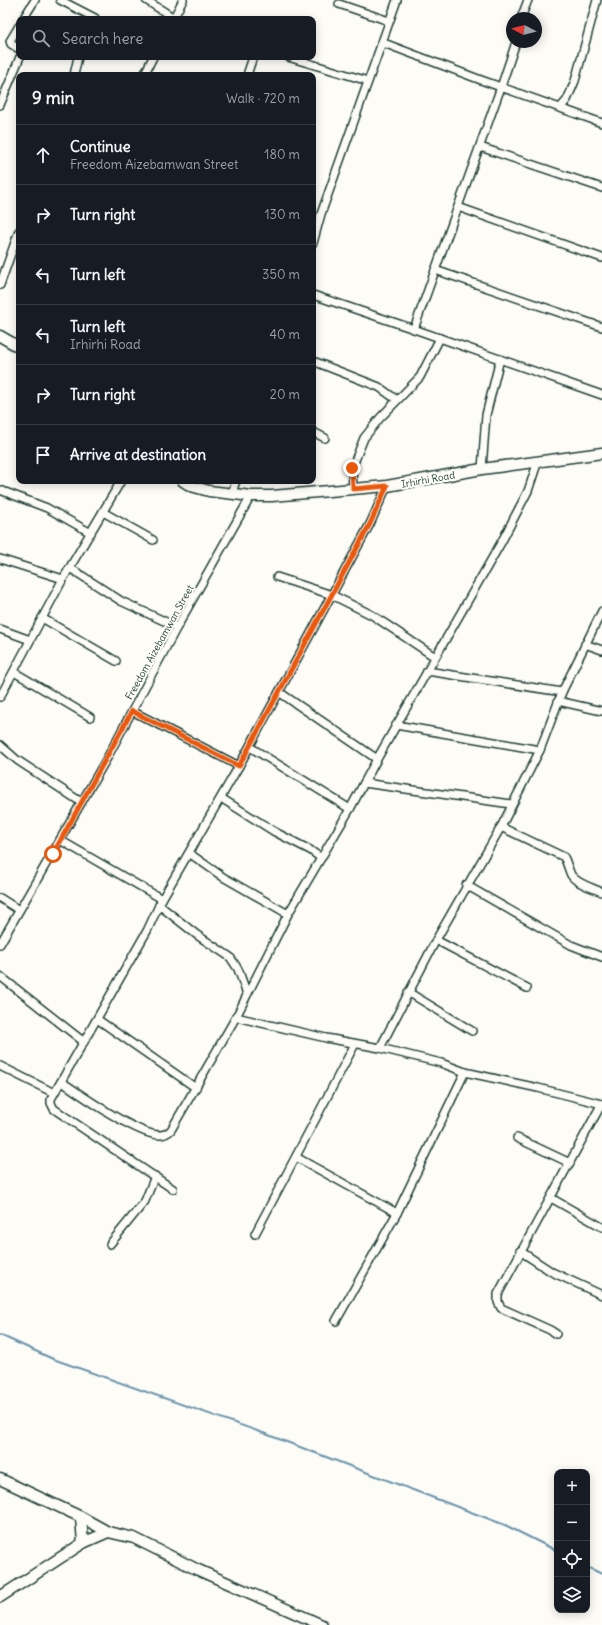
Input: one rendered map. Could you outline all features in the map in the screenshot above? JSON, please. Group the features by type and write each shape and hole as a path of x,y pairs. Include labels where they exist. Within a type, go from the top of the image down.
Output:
{"street":[{"path":"25,16 35,0"},
{"path":"60,0 90,16"},
{"path":"146,0 170,16"},
{"path":"175,16 183,0"},
{"path":"316,233 381,42 397,0"},
{"path":"523,12 528,0"},
{"path":"560,108 567,100 575,81 597,0"},
{"path":"339,4 389,21"},
{"path":"16,31 10,40 11,44 16,47"},
{"path":"381,42 602,123"},
{"path":"414,329 514,48"},
{"path":"0,105 19,60"},
{"path":"75,72 77,60"},
{"path":"146,72 152,60"},
{"path":"248,72 252,60"},
{"path":"298,60 368,81"},
{"path":"480,147 602,188"},
{"path":"458,207 602,258"},
{"path":"0,285 16,240"},
{"path":"435,270 602,328"},
{"path":"316,296 602,395"},
{"path":"0,336 16,345"},
{"path":"353,489 352,468 364,438 397,400 420,377 440,338"},
{"path":"482,469 486,414 500,359"},
{"path":"316,362 379,387 397,400"},
{"path":"316,434 325,438"},
{"name":"Irhirhi Road","path":"188,484 209,491 251,496 272,496 387,486 482,469 602,452"},
{"path":"62,1082 104,1110 138,1128 159,1135 167,1133 171,1130 236,1017 288,914 350,810 426,671 502,540 528,491 538,462"},
{"path":"0,697 63,579 119,484"},
{"path":"232,493 235,484"},
{"path":"174,1188 54,1109 51,1103 54,1093 62,1082 147,931 161,902 250,747 370,524 387,486"},
{"path":"0,490 47,508 91,533"},
{"name":"Freedom Aizebamwan Street","path":"0,944 60,840 251,496"},
{"path":"103,512 153,540"},
{"path":"0,559 63,579"},
{"path":"70,568 121,601 177,627"},
{"path":"277,577 332,595 372,614 435,656"},
{"path":"380,1048 408,992 466,885 501,827 511,804 540,750 562,692 602,611"},
{"path":"42,618 116,661"},
{"path":"0,629 30,640"},
{"path":"585,644 602,650"},
{"path":"426,671 562,692"},
{"path":"14,672 90,718"},
{"path":"279,692 377,759"},
{"path":"558,701 602,711"},
{"path":"132,711 239,766"},
{"path":"396,725 540,750"},
{"path":"0,745 17,760 81,802"},
{"path":"250,747 350,810"},
{"path":"364,783 511,804"},
{"path":"221,798 275,832 322,858"},
{"path":"501,827 564,857 571,874 576,880 602,892"},
{"path":"60,840 161,902 197,935 230,957 238,969 247,994"},
{"path":"189,853 223,877 288,914"},
{"path":"466,885 571,945 602,957"},
{"path":"0,898 19,910"},
{"path":"436,940 527,988"},
{"path":"0,976 84,1042"},
{"path":"408,992 472,1031"},
{"path":"236,1017 355,1044 380,1048 441,1063 465,1072 602,1104 551,1198 520,1251 498,1294 498,1302 501,1308 556,1334"},
{"path":"97,1019 196,1088"},
{"path":"255,1234 355,1044"},
{"path":"0,1066 54,1093"},
{"path":"336,1322 397,1213 465,1072"},
{"path":"517,1138 570,1163"},
{"path":"296,1157 397,1213"},
{"path":"110,1244 145,1201 155,1176"},
{"path":"551,1198 602,1228"},
{"path":"520,1251 552,1272 602,1295"},
{"path":"0,1479 82,1517 108,1532 134,1538 196,1569 320,1625"},
{"path":"82,1517 83,1543"},
{"path":"0,1597 83,1543 108,1532"}],"waterway":[{"path":"0,1335 53,1359 263,1433 505,1525 554,1550"},
{"path":"590,1568 602,1574"}],"route":[{"path":"53,854 132,711 239,766 370,524 387,486 353,489 352,468"}]}
